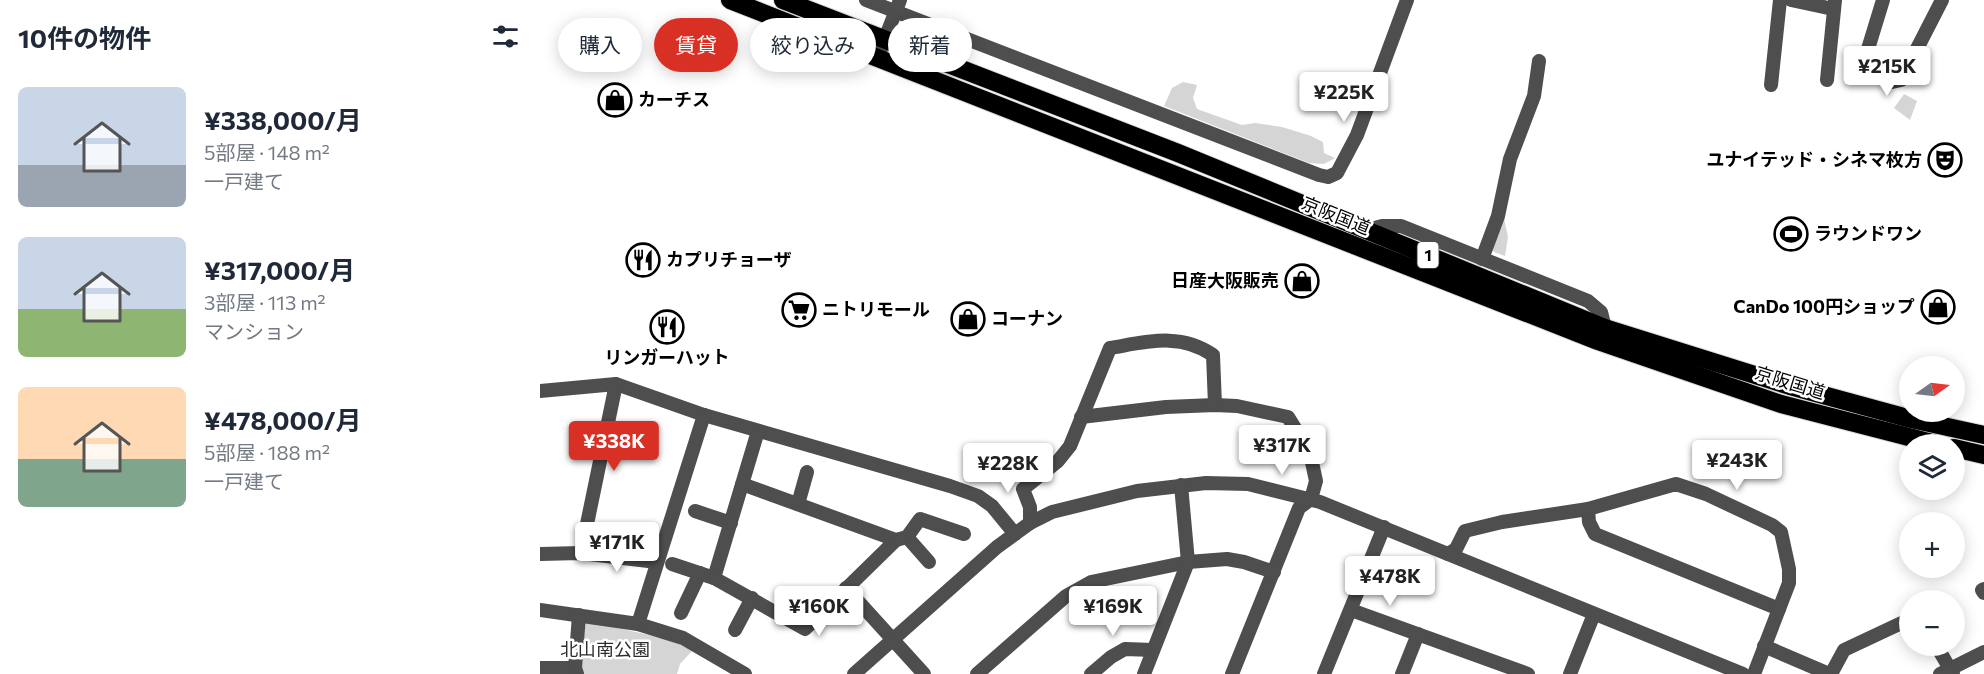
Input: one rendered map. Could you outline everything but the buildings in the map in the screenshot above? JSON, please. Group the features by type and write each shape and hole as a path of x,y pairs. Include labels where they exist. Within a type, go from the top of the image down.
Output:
{"highway":[{"name":"京阪国道","path":"730,0 1598,341 1782,404 1899,434"},
{"name":"京阪国道","path":"783,0 1178,153 1605,328 1790,386 1911,419 1984,435"},
{"path":"1965,451 1984,455"}],"street":[{"path":"866,0 897,6 1328,177 1337,173 1357,135 1407,0"},
{"path":"1772,85 1780,0"},
{"path":"1791,0 1834,4 1827,80"},
{"path":"1883,0 1868,49 1868,62 1892,82 1901,80 1942,0"},
{"path":"878,58 897,6"},
{"path":"1482,259 1498,216 1510,159 1534,96 1539,61"},
{"path":"1367,230 1382,226 1401,226 1588,302 1601,312 1605,328"},
{"path":"1030,523 1030,507 1023,489 1058,460 1070,446 1110,348 1162,340 1183,341 1206,350 1213,355 1215,405"},
{"path":"581,553 616,384"},
{"path":"540,391 616,384 704,415 978,496 992,506 1015,534"},
{"path":"1081,417 1166,406 1237,406 1288,417 1310,453 1316,481 1311,499 1299,508 1232,674"},
{"path":"638,624 704,415"},
{"path":"714,578 758,431"},
{"path":"798,504 807,472"},
{"path":"855,674 997,547 1030,523 1052,512 1137,491 1206,483 1248,484 1311,499 1384,526 1743,674"},
{"path":"742,484 901,538 930,562"},
{"path":"1448,554 1456,549 1465,531 1502,522 1588,509 1676,484 1706,494 1772,525 1781,532 1789,569 1789,583 1754,674"},
{"path":"1144,674 1188,562 1181,485"},
{"path":"1588,509 1589,522 1595,534 1779,609"},
{"path":"695,511 731,523"},
{"path":"672,564 714,578 805,628 920,519 964,534"},
{"path":"1324,674 1384,526"},
{"path":"540,554 581,553 657,562"},
{"path":"977,674 1066,596 1091,582 1188,562 1227,559 1274,572"},
{"path":"681,613 700,573"},
{"path":"846,588 924,674"},
{"path":"735,630 752,598"},
{"path":"540,610 638,624 683,638 745,674"},
{"path":"1351,610 1418,633 1487,668 1528,674"},
{"path":"1570,674 1594,614"},
{"path":"540,668 576,671 579,615"},
{"path":"1764,646 1830,674 1844,650 1899,624"},
{"path":"1402,674 1418,633"},
{"path":"1091,674 1111,657 1125,649 1153,650"},
{"path":"1941,656 1948,672 1984,652"}],"green space":[{"path":"1183,82 1197,85 1193,98 1197,109 1242,125 1255,123 1282,127 1311,136 1323,142 1324,153 1335,158 1324,164 1309,163 1164,106 1172,88"},
{"path":"1904,94 1917,101 1910,120 1894,108"},
{"path":"1504,218 1508,237 1505,256 1494,252 1490,246"},
{"name":"北山南公園","path":"586,621 672,640 692,651 680,664 677,674 581,674 583,627"}],"place":[{"name":"カーチス","path":"615,100"},
{"name":"ユナイテッド・シネマ枚方","path":"1945,160"},
{"name":"ラウンドワン","path":"1791,234"},
{"name":"カプリチョーザ","path":"643,260"},
{"name":"日産大阪販売","path":"1302,281"},
{"name":"CanDo 100円ショップ","path":"1938,307"},
{"name":"ニトリモール","path":"799,310"},
{"name":"コーナン","path":"968,319"},
{"name":"リンガーハット","path":"667,327"}]}
